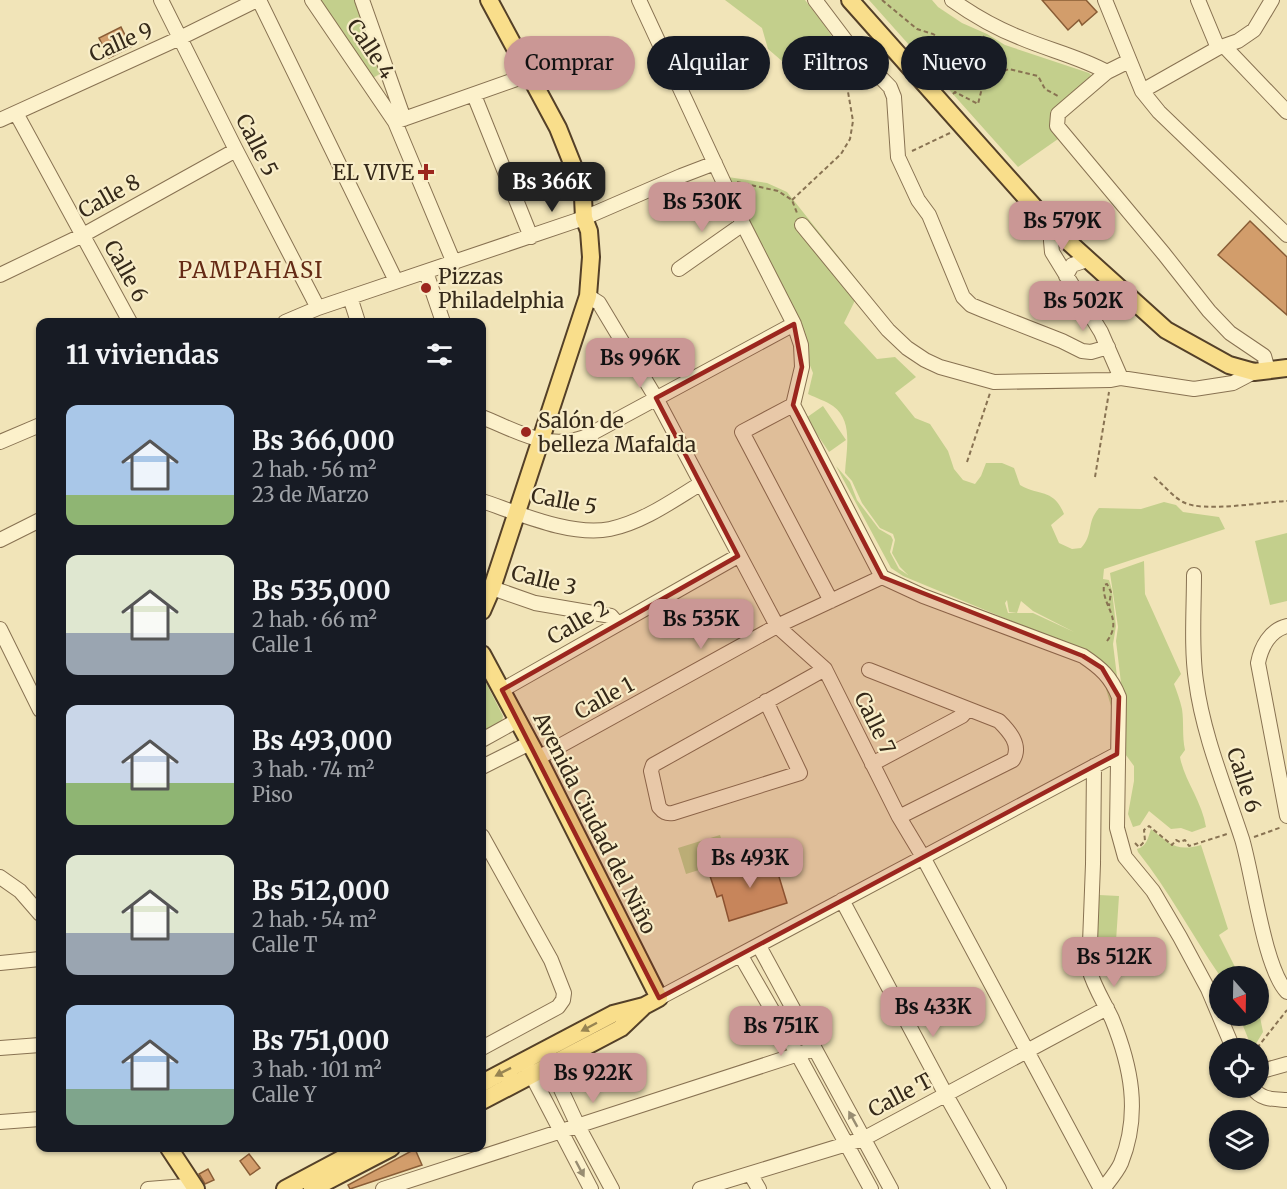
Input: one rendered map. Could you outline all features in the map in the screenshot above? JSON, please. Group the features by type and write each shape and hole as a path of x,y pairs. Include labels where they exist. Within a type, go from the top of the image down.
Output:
{"main road":[{"path":"489,0 508,36"},
{"path":"850,0 1053,228 1166,330 1229,365 1261,371 1287,368"},
{"path":"486,602 588,296 591,257 583,197 558,128 536,90"},
{"name":"Avenida Ciudad del Niño","path":"486,661 538,758 651,1002"},
{"path":"486,1098 546,1058 621,1028 651,1002"},
{"path":"486,1082 528,1068"},
{"path":"172,1152 194,1186"},
{"path":"285,1189 334,1178 358,1152"},
{"path":"312,1189 384,1152"}],"street":[{"name":"Calle 5","path":"161,0 318,308"},
{"name":"Calle 9","path":"0,120 258,0"},
{"path":"258,0 396,281"},
{"name":"Calle 4","path":"312,0 399,121 454,263"},
{"path":"362,0 399,121 504,84"},
{"path":"639,0 743,224 794,324 801,345 802,367 793,405 882,577 923,596 1083,656 1102,668 1113,681 1119,698 1117,828 1125,857 1153,891 1180,937 1208,989 1229,1038"},
{"path":"814,0 842,36"},
{"path":"952,0 1020,38 1095,65 1107,72"},
{"path":"1105,0 1142,91 1159,112 1287,235"},
{"path":"1198,0 1221,47 1287,112"},
{"path":"1142,91 1221,47 1238,41 1254,30 1272,0"},
{"path":"802,225 888,330 907,348 940,367 994,382 1116,379 1194,389 1233,383 1261,371 1264,356 1230,333 1209,311 1057,126 1058,114 1072,101 1107,72 1129,61"},
{"path":"889,86 894,97 898,157 918,200 929,215 963,297 971,305 982,310 1082,351 1091,352 1108,347"},
{"path":"474,96 531,237"},
{"name":"Calle 6","path":"16,113 128,318"},
{"name":"Calle 8","path":"0,275 83,235 236,150"},
{"path":"294,318 396,281 584,218 715,163"},
{"path":"679,269 743,224"},
{"path":"1053,228 1052,252 1101,332 1108,347 1116,379"},
{"path":"1065,276 1071,265 1087,260"},
{"path":"426,272 442,318"},
{"name":"Calle 7","path":"588,296 599,303 656,398 777,626 825,669 899,817 923,857 1026,1052 1102,1189"},
{"path":"350,297 357,318"},
{"path":"486,419 540,440 559,443 573,441 794,324"},
{"path":"793,405 742,432 831,601"},
{"path":"0,442 36,427"},
{"name":"Calle 5","path":"486,502 561,526 593,531 610,529 650,514 700,484"},
{"path":"0,540 36,527"},
{"name":"Calle 2","path":"502,690 738,556"},
{"name":"Calle 6","path":"1194,575 1196,679 1203,722 1240,835 1270,957 1282,986 1287,992"},
{"name":"Calle 1","path":"538,758 777,626 882,577"},
{"name":"Calle 3","path":"492,588 535,603 611,616 618,624"},
{"path":"1287,626 1275,630 1270,636 1261,650 1258,663 1287,816"},
{"path":"0,629 36,702"},
{"path":"766,701 800,773 673,813 665,812 659,807 651,771 653,765 766,701 825,669"},
{"path":"869,670 999,721 1010,732 1016,745 1016,755 1013,760 899,817"},
{"path":"872,764 962,716 968,709"},
{"path":"486,738 518,720"},
{"path":"486,765 530,743"},
{"path":"651,1002 1117,754"},
{"path":"1094,766 1089,969 1093,984 1107,1008 1124,1048 1131,1074 1132,1092 1128,1141 1120,1165 1102,1189"},
{"path":"486,843 551,960 564,993 563,1000 558,1006 486,1046"},
{"path":"0,877 20,891 36,909"},
{"path":"842,900 999,1189"},
{"path":"759,946 891,1189"},
{"path":"741,956 871,1189"},
{"path":"0,963 36,959"},
{"name":"Calle T","path":"700,1189 863,1139 1107,1008"},
{"path":"0,1048 36,1045"},
{"path":"383,1189 814,1049"},
{"path":"546,1058 578,1126 612,1189"},
{"path":"1269,1069 1287,1064"},
{"path":"528,1068 591,1189"},
{"path":"1263,1098 1287,1100"},
{"path":"0,1122 36,1119"},
{"path":"751,1175 759,1189"},
{"path":"148,1189 194,1186"}],"path":[{"path":"882,0 917,29 936,36"},
{"path":"1007,69 1038,76 1049,93 1072,101"},
{"path":"734,182 778,191 792,200 841,154 850,139 853,121 848,90"},
{"path":"956,94 978,104 982,90"},
{"path":"898,157 955,130"},
{"path":"1083,233 1121,202"},
{"path":"1095,477 1116,379"},
{"path":"968,462 994,382"},
{"path":"1154,477 1185,503 1203,507 1287,501"},
{"path":"1107,641 1114,629 1103,588 1107,584 1111,592 1108,606"},
{"path":"1125,857 1136,842 1139,847 1145,841 1144,830 1149,826 1172,845 1176,840 1180,842 1185,840 1189,846 1287,826"},
{"path":"1265,1038 1287,1010"}],"highlighted area":[{"path":"794,324 802,367 793,405 882,577 1083,656 1102,668 1119,697 1117,754 659,998 502,690 738,556 656,398"}],"green space":[{"path":"319,0 358,0 383,72 373,78"},
{"path":"725,0 805,0 832,36 782,36 782,61 770,51 770,36 764,36 762,28"},
{"path":"869,0 932,0 938,7 962,23 990,36 901,36"},
{"path":"1007,46 1089,73 1092,76 1080,85 1053,125 1058,139 1018,167 949,90 1007,90"},
{"path":"728,177 767,183 787,192 862,286 844,323 877,359 895,357 916,377 895,393 915,418 930,424 948,451 954,469 963,480 975,484 986,463 1002,463 1014,468 1020,485 1046,494 1060,506 1064,514 1051,525 1059,543 1072,549 1081,548 1085,543 1095,513 1099,508 1141,509 1164,502 1176,505 1183,512 1219,517 1225,529 1104,569 1103,579 1109,580 1112,590 1116,626 1113,644 1121,709 1119,734 1100,668 1052,638 903,576 891,568 836,466 850,482 857,500 879,529 891,536 893,540 890,552 899,569 908,575 892,553 895,540 893,534 880,528 845,473 847,437 840,412 808,394 813,373 778,284","holes":["1007,600 1009,612 1017,613 1008,613 1005,603","1021,601 1033,611 1074,632 1033,613 1017,613"]},
{"path":"823,406 846,440 829,452 806,418"},
{"path":"1287,533 1287,601 1270,605 1255,541"},
{"path":"1144,561 1145,594 1181,674 1174,684 1183,714 1185,750 1180,757 1185,774 1201,808 1206,827 1192,832 1181,828 1171,829 1149,811 1140,825 1133,827 1128,814 1134,781 1134,766 1120,747 1124,708 1116,641 1118,627 1110,573"},
{"path":"486,683 503,716 502,721 486,730"},
{"path":"1151,829 1163,839 1179,847 1201,845 1228,929 1219,935 1234,966 1214,966 1138,852 1137,849 1145,844"},
{"path":"720,835 728,861 686,874 678,848"},
{"path":"1099,895 1119,896 1116,941 1096,939"},
{"path":"1243,1026 1262,1026 1263,1032 1259,1038 1248,1038"}],"building":[{"path":"1042,0 1086,0 1097,12 1082,25 1079,20 1068,30"},
{"path":"121,27 131,47 109,58 99,38"},
{"path":"1250,221 1287,257 1287,315 1218,255"},
{"path":"773,857 787,903 729,921 722,895 717,897 710,876"},
{"path":"409,1152 416,1152 422,1165 350,1189 348,1185"},
{"path":"249,1154 260,1168 250,1175 240,1161"},
{"path":"208,1169 214,1180 205,1184 199,1174"}],"place":[{"name":"EL VIVE","path":"426,172"},
{"name":"Pizzas Philadelphia","path":"426,288"},
{"name":"Salón de belleza Mafalda","path":"526,432"}],"district":[{"name":"PAMPAHASI","path":"251,270"}]}
